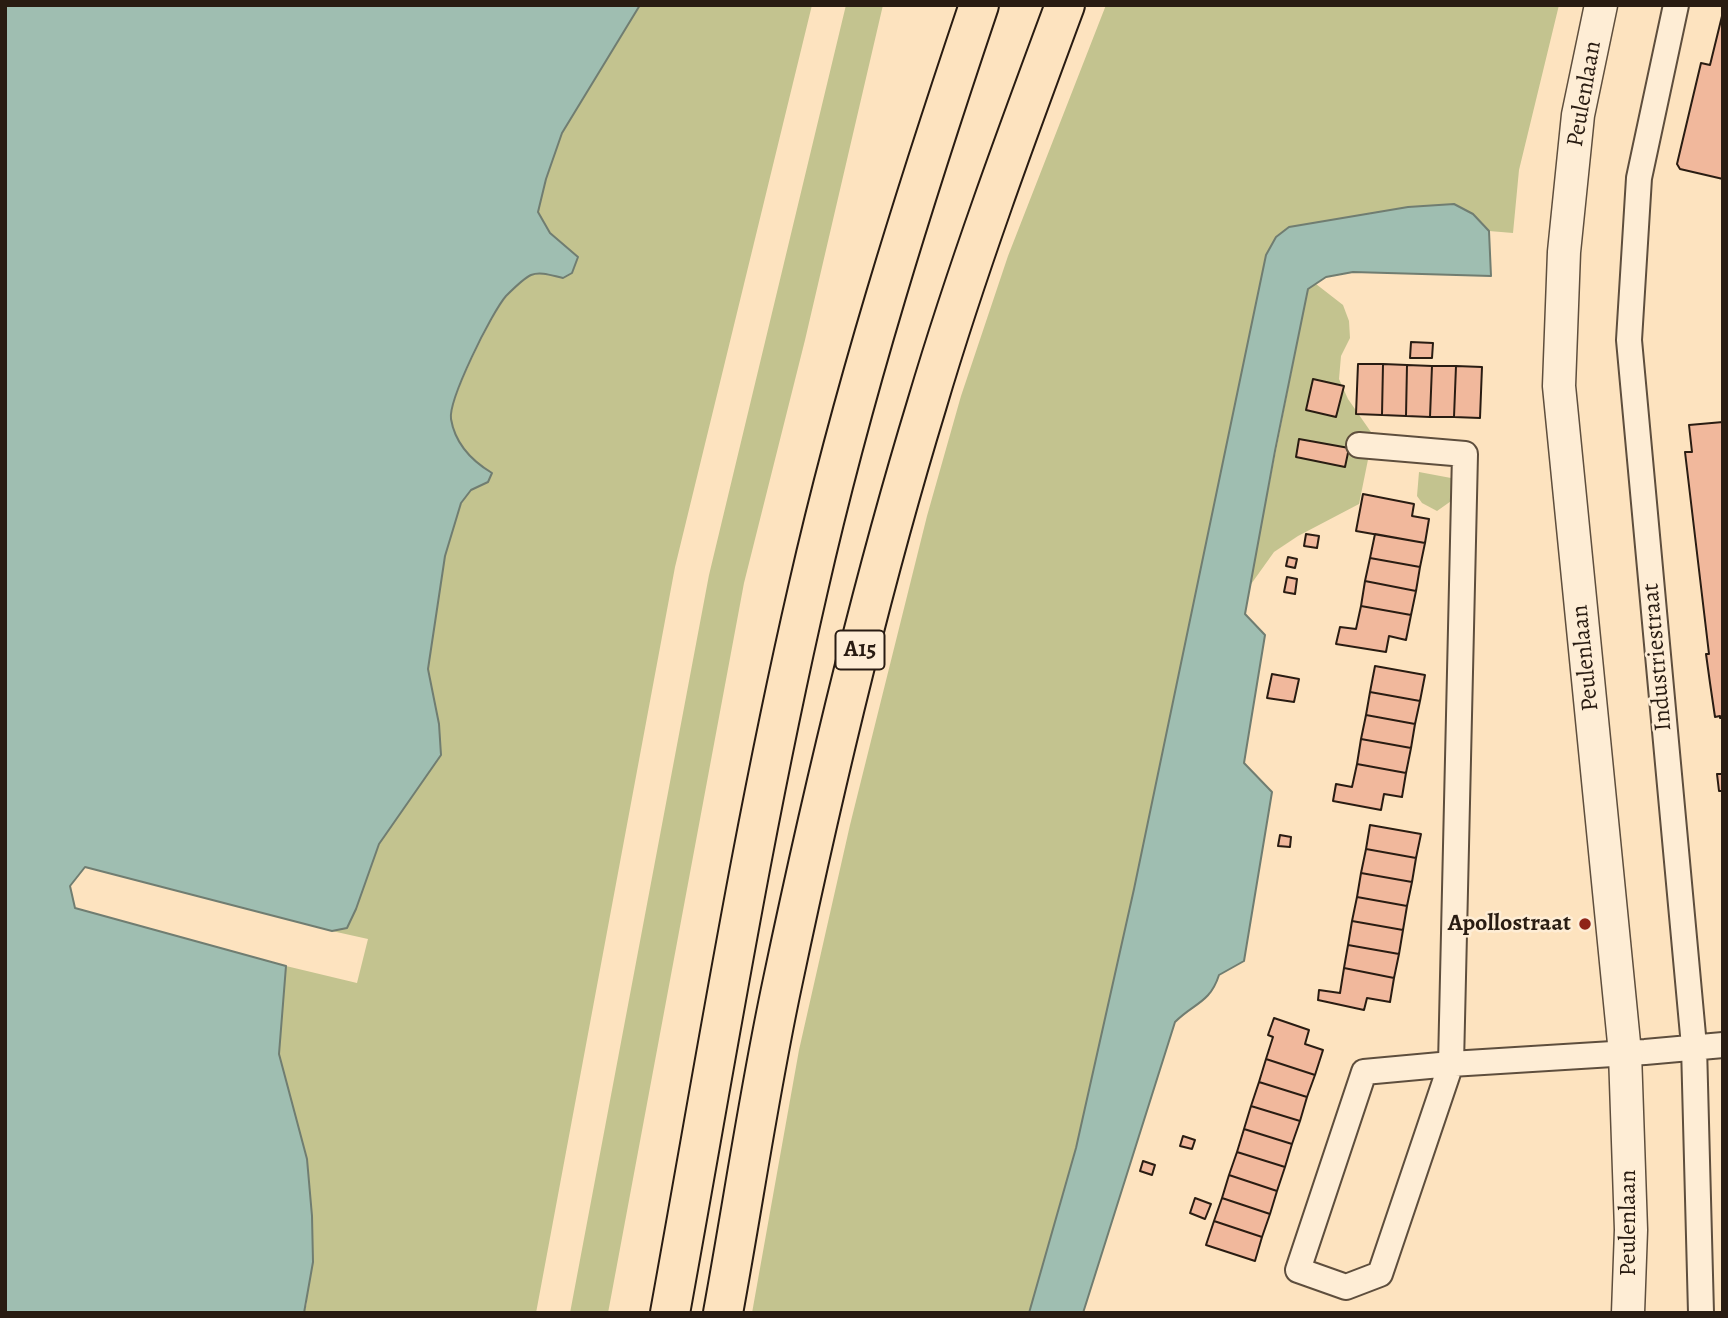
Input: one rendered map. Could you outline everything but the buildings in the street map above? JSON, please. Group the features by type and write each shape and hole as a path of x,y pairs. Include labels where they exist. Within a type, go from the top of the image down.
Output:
{"highway":[{"name":"A15","path":"670,1313 751,871 808,589 890,278 979,5"},
{"name":"A15","path":"723,1313 782,988 873,596 927,404 990,206 1065,5"}],"street":[{"name":"Peulenlaan","path":"1601,5 1578,115 1564,252 1559,386 1625,1053 1631,1230 1628,1313"},
{"name":"Industriestraat","path":"1676,5 1639,178 1629,340 1694,1046 1700,1313"},
{"path":"1359,445 1465,454 1451,1064 1380,1274 1346,1287 1298,1270 1364,1072 1451,1064 1723,1045"}],"green space":[{"path":"640,5 812,5 675,567 536,1313 304,1313 307,1303 279,1054 286,966 357,983 368,939 332,931 347,927 379,844 441,755 439,724 428,669 445,556 461,503 471,490 488,482 456,435 451,417 453,407 483,336 509,293 532,275 544,274 563,278 572,273 578,257 550,233 538,212 546,179 562,133"},
{"path":"846,5 883,5 805,340 744,583 608,1313 570,1313 709,575"},
{"path":"1106,5 1559,5 1519,170 1513,233 1489,231 1473,214 1454,204 1408,207 1289,227 1266,255 1134,889 1076,1148 1029,1313 752,1313 799,1050 850,825 927,516 961,396 1008,256"},
{"path":"1316,284 1343,305 1349,321 1350,338 1341,356 1339,379 1348,399 1373,435 1359,504 1298,536 1274,552 1249,587 1308,289"},
{"path":"1419,472 1451,478 1454,499 1437,511 1422,503 1417,496"}],"shaded area":[{"path":"5,5 640,5 562,133 546,179 538,212 550,233 578,257 572,273 563,278 543,274 531,275 506,296 482,337 456,394 451,419 456,436 471,457 492,473 488,482 471,490 461,503 445,556 428,669 439,724 441,755 379,844 347,928 332,931 85,867 70,886 75,908 286,966 279,1054 307,1159 312,1216 313,1262 304,1313 5,1313"},
{"path":"1454,204 1473,214 1489,231 1491,276 1353,272 1326,277 1308,289 1245,614 1265,635 1244,763 1272,792 1244,961 1219,975 1206,997 1175,1022 1083,1313 1029,1313 1076,1148 1134,889 1266,255 1276,237 1289,227 1408,207"}],"place":[{"name":"Apollostraat","path":"1585,924"}]}
